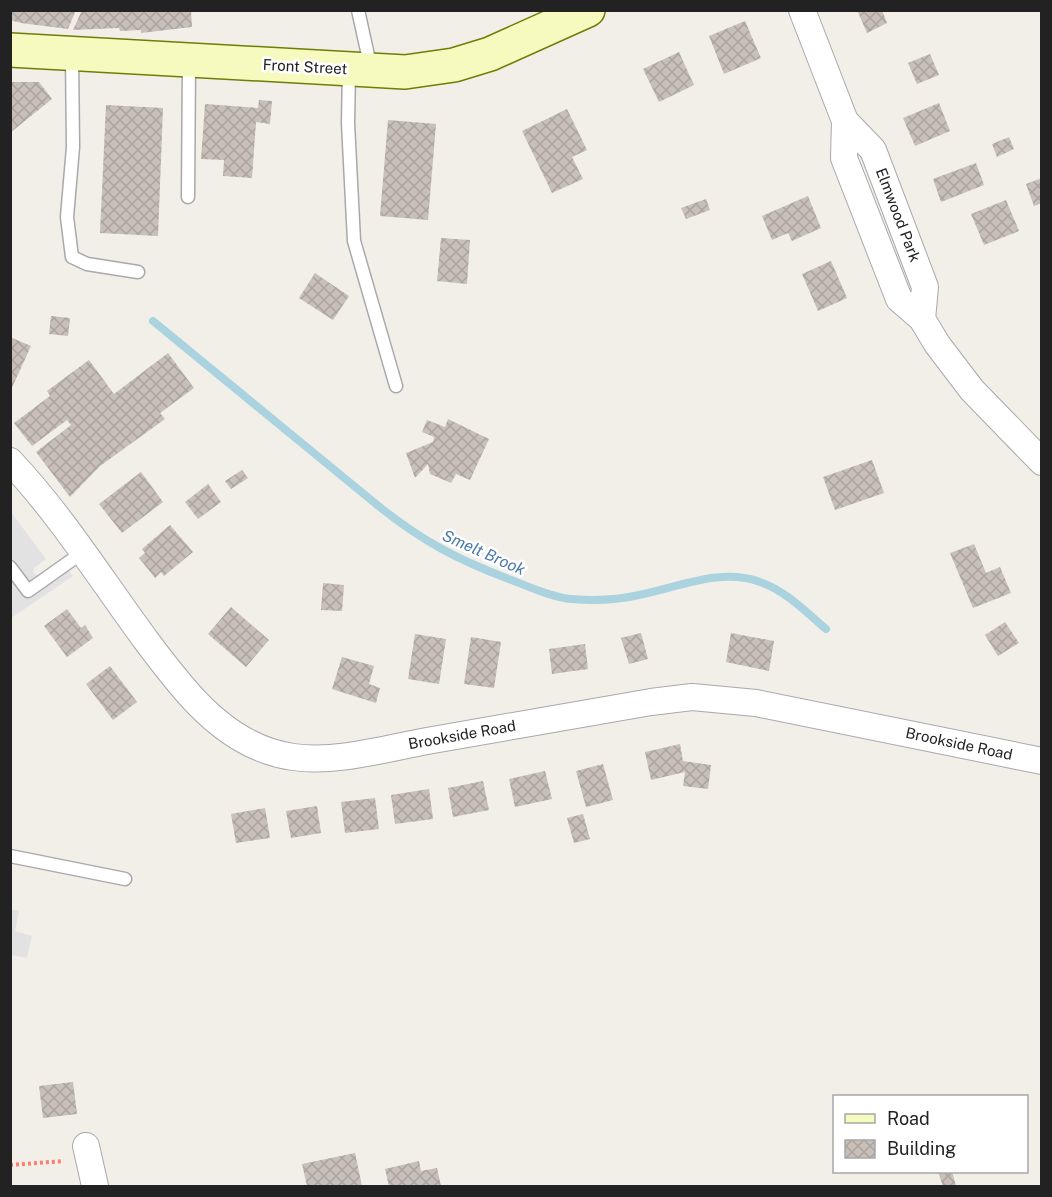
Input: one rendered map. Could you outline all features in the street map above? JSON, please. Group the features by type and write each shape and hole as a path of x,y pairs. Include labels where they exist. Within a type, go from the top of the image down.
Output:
{"street":[{"name":"Front Street","path":"10,50 405,72 454,65 533,37 588,10"},
{"name":"Elmwood Park","path":"802,10 845,121 844,158 899,299 922,320 972,390 1041,462"},
{"name":"Brookside Road","path":"10,461 83,552 174,676 198,704 242,739 266,750 292,757 329,757 369,752 651,702 702,697 756,703 1041,761"},
{"path":"87,1150 95,1186"}],"lane":[{"path":"358,10 360,70 348,123 354,241 396,386"},
{"path":"72,54 73,147 67,217 72,257 87,264 138,272"},
{"path":"188,197 189,60"},
{"path":"10,567 28,591 83,552"},
{"path":"10,856 125,879"}],"path":[{"path":"10,1165 68,1161 87,1150"}],"shaded area":[{"path":"10,511 46,559 34,568 33,573 39,576 57,564 59,559 73,576 11,618"},
{"path":"11,909 19,911 15,931 32,936 27,958 11,955"}],"building":[{"path":"10,10 76,10 68,29 10,20"},
{"path":"82,10 191,10 192,27 141,33 141,30 120,31 119,28 73,30"},
{"path":"857,10 882,10 887,23 867,33"},
{"path":"745,21 761,58 724,74 709,36"},
{"path":"679,52 694,85 659,102 643,69"},
{"path":"930,54 939,75 917,84 908,63"},
{"path":"10,82 39,82 52,99 10,133"},
{"path":"259,100 272,101 270,124 256,122 252,178 223,176 224,160 201,159 205,104 258,108"},
{"path":"939,103 950,131 915,146 903,118"},
{"path":"106,105 163,108 158,236 100,233"},
{"path":"567,109 587,150 572,157 583,179 552,193 522,131"},
{"path":"388,120 436,124 428,220 380,216"},
{"path":"1009,137 1014,149 997,157 992,144"},
{"path":"976,163 984,185 941,202 933,179"},
{"path":"1042,178 1042,203 1034,206 1026,184"},
{"path":"808,196 821,228 792,241 788,233 772,240 762,216"},
{"path":"706,199 710,210 686,219 681,208"},
{"path":"1006,200 1019,231 984,245 971,214"},
{"path":"441,238 470,240 467,284 437,281"},
{"path":"831,261 847,298 818,311 802,274"},
{"path":"315,273 349,296 333,320 299,298"},
{"path":"51,316 70,318 68,336 49,334"},
{"path":"10,337 31,346 10,392"},
{"path":"168,353 194,388 160,413 165,419 100,466 70,497 36,452 71,425 67,420 32,446 14,423 50,396 47,391 89,360 114,394"},
{"path":"448,419 489,439 470,480 456,474 451,483 430,474 428,464 415,478 406,453 433,442 434,437 422,432 427,420 445,427"},
{"path":"872,460 884,493 835,510 823,477"},
{"path":"242,470 248,478 231,489 225,481"},
{"path":"141,472 163,502 122,533 99,504"},
{"path":"208,484 221,502 198,519 185,502"},
{"path":"170,525 193,552 164,576 161,572 155,578 139,558 145,553 142,549"},
{"path":"974,544 986,573 1000,567 1011,593 973,608 950,553"},
{"path":"323,583 344,585 342,611 321,610"},
{"path":"231,607 269,640 246,667 208,634"},
{"path":"67,609 81,628 85,625 93,638 67,657 44,626"},
{"path":"1005,622 1019,643 998,656 985,635"},
{"path":"641,633 648,659 629,664 621,638"},
{"path":"731,633 774,641 769,671 726,662"},
{"path":"415,634 446,639 439,684 408,679"},
{"path":"471,637 501,642 494,688 464,684"},
{"path":"585,644 588,669 552,674 549,649"},
{"path":"342,657 374,666 369,684 380,688 376,703 332,689"},
{"path":"110,666 137,702 113,720 86,684"},
{"path":"680,744 683,761 711,765 708,789 683,786 685,772 651,780 645,752"},
{"path":"603,764 613,800 586,807 576,771"},
{"path":"545,771 552,799 515,807 509,779"},
{"path":"483,781 489,810 453,817 448,788"},
{"path":"429,789 433,819 395,824 391,795"},
{"path":"375,798 379,829 345,833 341,802"},
{"path":"317,806 321,833 291,838 286,811"},
{"path":"265,808 270,838 236,843 231,814"},
{"path":"583,814 590,839 574,843 567,818"},
{"path":"73,1082 77,1114 43,1118 39,1086"},
{"path":"355,1153 362,1186 307,1186 302,1164"},
{"path":"419,1161 421,1171 437,1168 441,1186 389,1186 385,1169"},
{"path":"938,1173 952,1173 956,1186 943,1186"}],"waterway":[{"name":"Smelt Brook","path":"153,321 393,517 426,540 475,565 549,594 580,600 631,597 699,580 745,578 778,591 795,602 826,629"}]}
